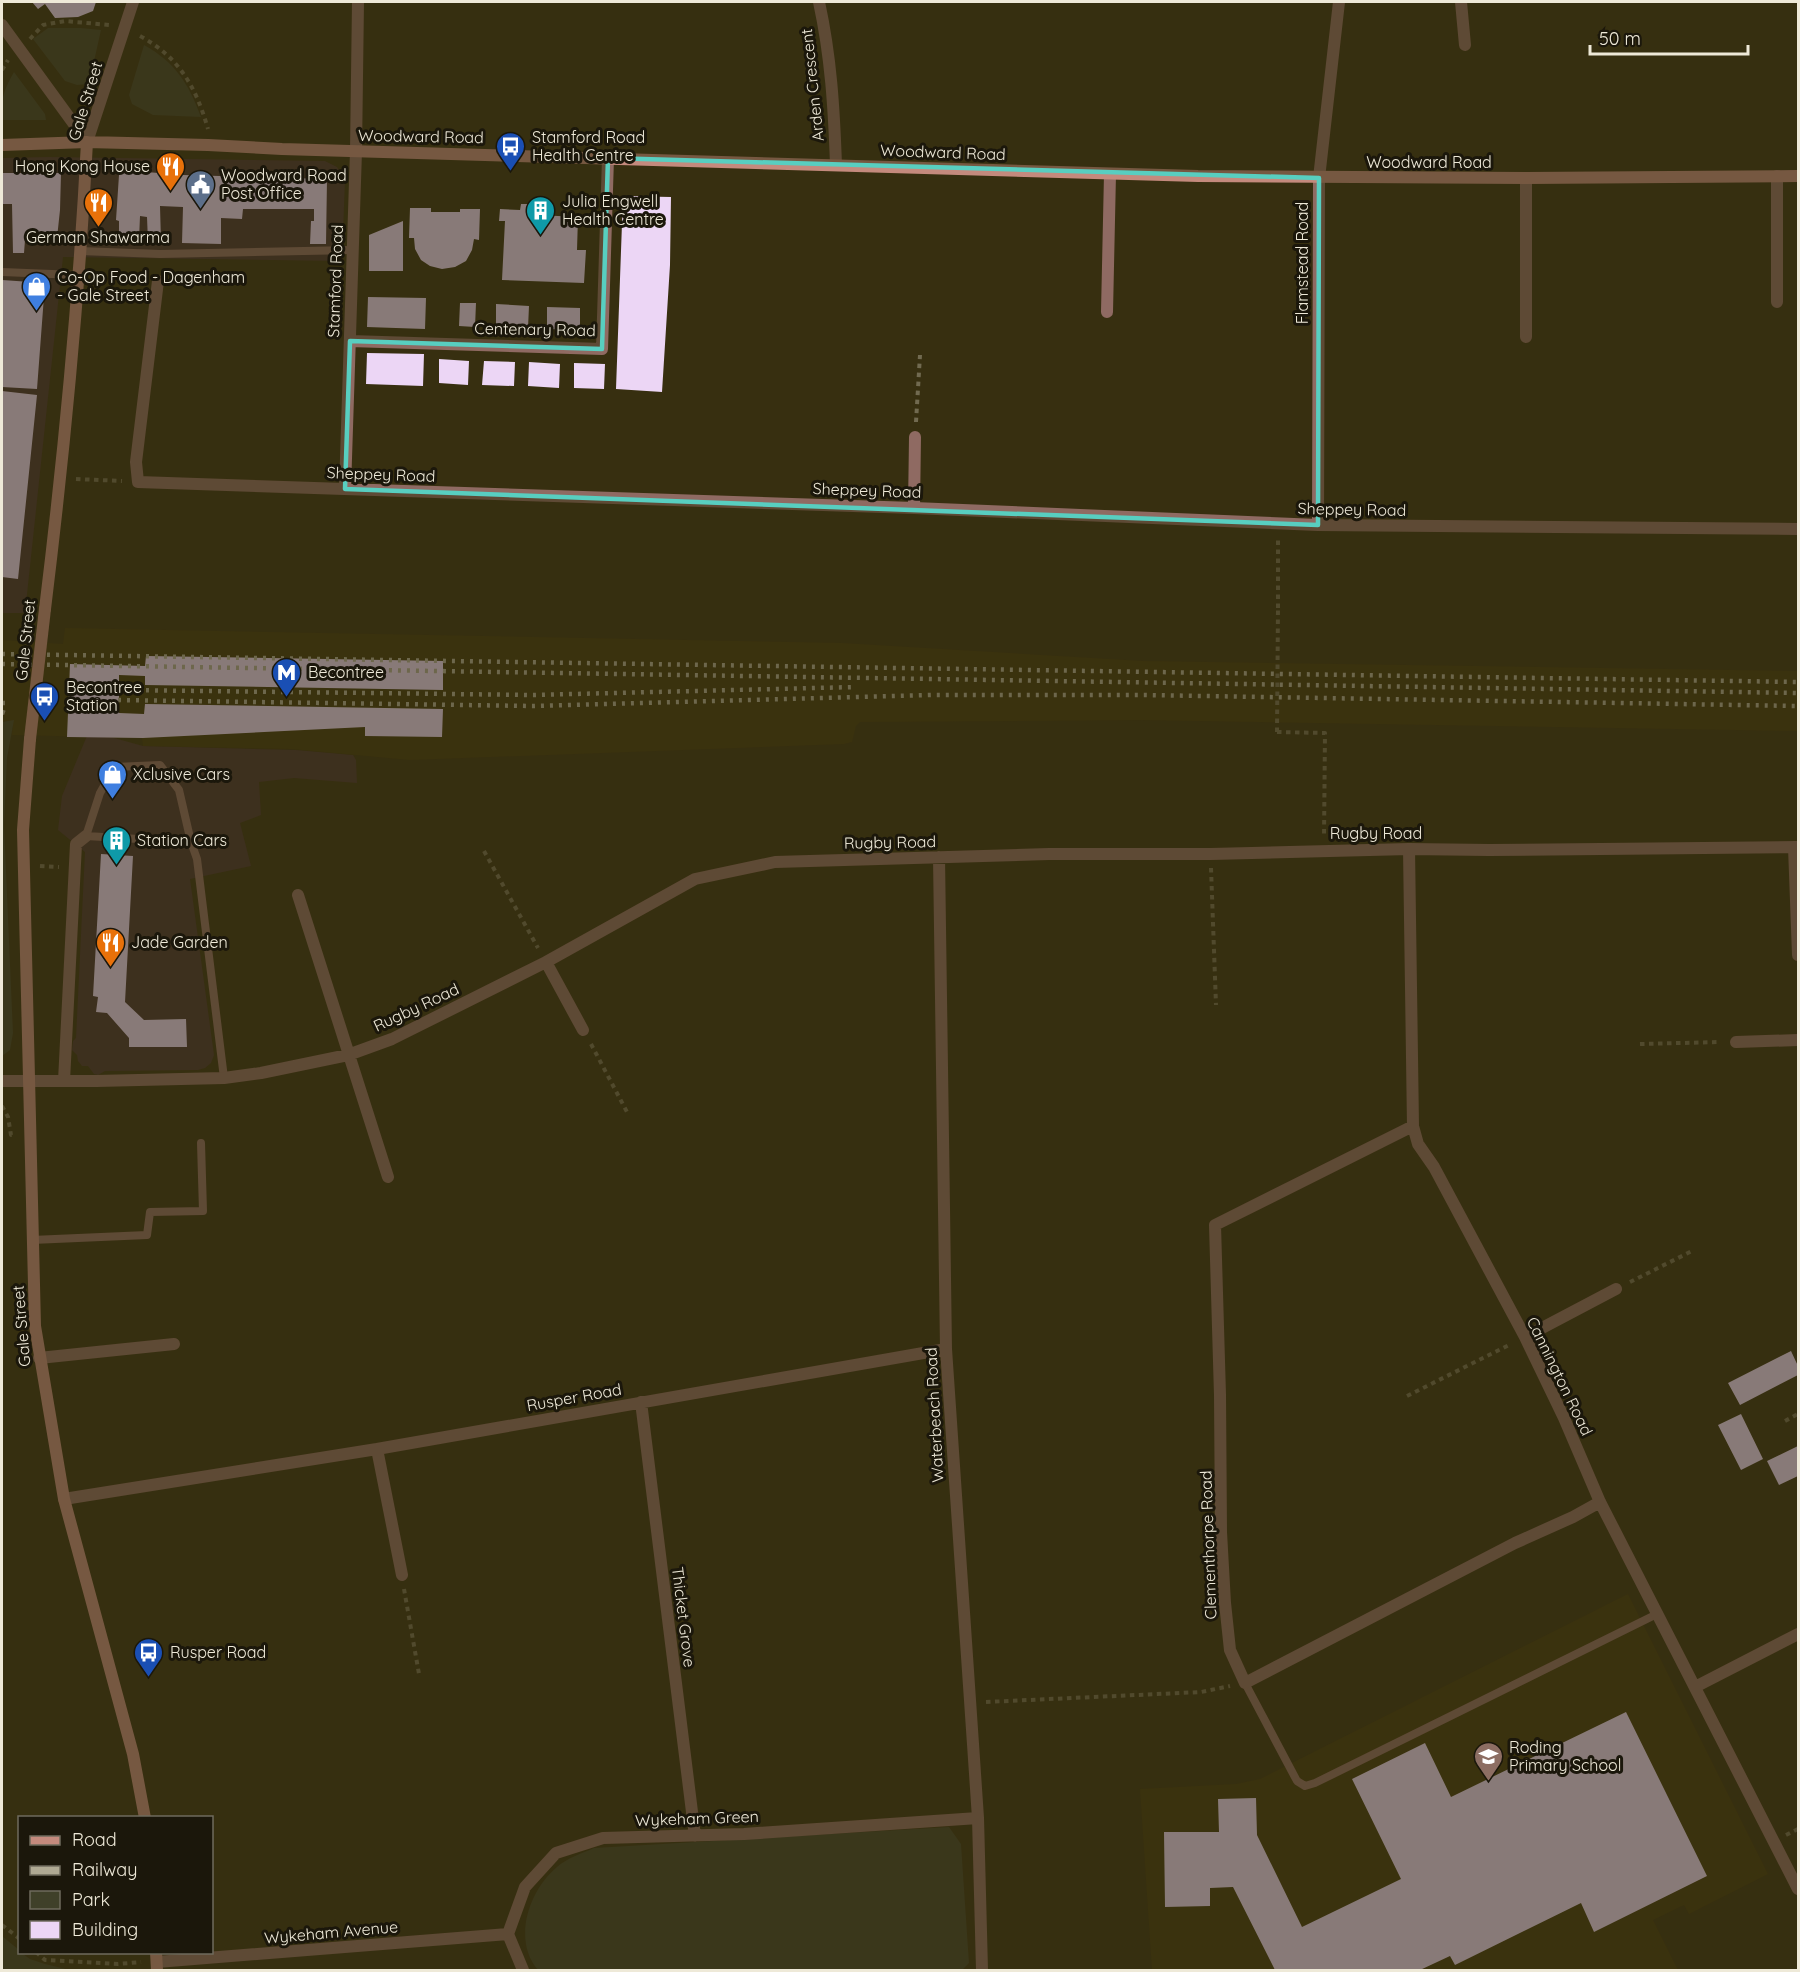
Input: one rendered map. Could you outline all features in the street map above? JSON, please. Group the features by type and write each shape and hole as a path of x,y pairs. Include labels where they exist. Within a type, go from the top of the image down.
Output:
{"street":[{"name":"Gale Street","path":"133,2 87,142 61,477 30,739 23,830 35,1326 64,1499 134,1754 145,1816"},
{"name":"Stamford Road","path":"345,489 356,151 358,2"},
{"name":"Arden Crescent","path":"819,2 828,45 836,165"},
{"name":"Flamstead Road","path":"1318,525 1319,178 1339,2"},
{"path":"1461,2 1465,45"},
{"path":"2,25 87,142"},
{"name":"Woodward Road","path":"2,145 87,142 208,145 1110,174 1319,178 1798,176"},
{"name":"Centenary Road","path":"350,341 602,349 608,158"},
{"path":"1107,312 1110,174"},
{"path":"1777,176 1777,302"},
{"path":"1526,178 1526,337"},
{"name":"Sheppey Road","path":"158,280 136,462 138,482 914,508 1278,524 1798,529"},
{"path":"914,508 915,437"},
{"path":"64,1081 76,844 86,836"},
{"path":"1796,847 1798,955"},
{"name":"Rugby Road","path":"2,1081 224,1078 261,1073 348,1055 392,1039 546,962 695,879 774,862 1049,854 1796,847"},
{"name":"Cannington Road","path":"1409,849 1414,1070 1413,1126 1418,1144 1439,1177 1525,1337 1564,1418 1600,1502 1798,1889"},
{"name":"Waterbeach Road","path":"939,857 946,1349 978,1818 982,1971"},
{"path":"298,895 388,1177"},
{"path":"546,962 583,1030"},
{"path":"1736,1042 1798,1040"},
{"name":"Clementhorpe Road","path":"1245,1683 1230,1650 1225,1603 1221,1532 1215,1225 1413,1126"},
{"path":"1525,1337 1616,1289"},
{"path":"39,1358 174,1344"},
{"name":"Rusper Road","path":"64,1499 377,1449 946,1349"},
{"name":"Thicket Grove","path":"641,1402 694,1836"},
{"path":"377,1449 402,1575"},
{"path":"1245,1683 1515,1543 1600,1502"},
{"path":"1695,1687 1798,1634"},
{"name":"Wykeham Green","path":"508,1934 525,1887 556,1853 603,1838 744,1834 978,1818"},
{"path":"508,1934 523,1971"},
{"name":"Wykeham Avenue","path":"156,1962 508,1934"}],"lane":[{"path":"80,251 160,254 353,250"},
{"path":"2,272 77,275"},
{"path":"191,842 86,836 100,793 115,767 160,765 179,790 197,859 224,1078"},
{"path":"32,1239 147,1235 150,1212 203,1211 201,1143"},
{"path":"1245,1683 1297,1781 1305,1786 1326,1778 1657,1614"}],"path":[{"path":"29,40 43,25 65,21 109,25"},
{"path":"140,36 163,50 180,66 205,118 209,133 208,145"},
{"path":"2,70 11,58"},
{"path":"915,437 920,355"},
{"path":"82,479 104,480"},
{"path":"1278,524 1277,732 1325,733 1323,850"},
{"path":"484,851 546,962"},
{"path":"1211,854 1216,1005"},
{"path":"45,867 61,867"},
{"path":"583,1030 627,1112"},
{"path":"1640,1044 1736,1042"},
{"path":"2,1108 8,1117 11,1135 15,1135"},
{"path":"1616,1289 1692,1251"},
{"path":"1407,1396 1525,1337"},
{"path":"1785,1421 1798,1414"},
{"path":"402,1575 419,1674"},
{"path":"970,1703 1201,1692 1245,1683"},
{"path":"2,1925 18,1937"},
{"path":"37,1954 45,1960 118,1964 156,1962"}],"highlighted area":[{"path":"608,158 1319,178 1318,525 345,489 350,341 602,349"}],"shaded area":[{"path":"2,158 325,161 337,167 345,179 342,261 63,257 25,613 2,613"},
{"path":"65,628 842,643 1143,661 1798,671 1798,731 1142,720 860,722 856,726 852,742 844,744 410,760 291,749 143,746 142,738 12,735 13,721 2,722 2,640 63,644"},
{"path":"89,731 143,746 296,750 353,755 356,760 357,783 294,778 259,782 261,815 240,823 251,866 190,879 214,1055 211,1063 205,1068 105,1071 98,1075 94,1074 88,1066 82,1066 72,1050 73,1041 76,1038 85,852 58,830 62,796"},
{"name":"Roding Primary School","path":"1628,1594 1768,1874 1689,1914 1684,1905 1653,1920 1678,1970 1152,1970 1140,1789 1236,1784 1260,1779"}],"green space":[{"path":"48,28 101,30 89,84 77,85 65,81 33,39"},
{"path":"144,45 164,59 180,75 201,117 153,115 132,104 129,95"},
{"path":"14,72 45,114 46,120 2,120 3,95"},
{"path":"14,720 7,758 4,825 13,1033 10,1050 2,1056 2,722"},
{"path":"949,1827 961,1844 969,1963 962,1970 538,1970 530,1958 525,1930 527,1916 539,1889 547,1877 561,1864 594,1848"},
{"path":"2,1936 18,1949 18,1954 70,1970 2,1970"}],"building":[{"path":"32,2 96,2 93,11 78,17 55,18 45,4 38,9"},
{"path":"122,170 183,175 327,179 326,244 310,244 314,209 243,209 242,219 221,218 221,244 182,243 183,207 160,206 161,242 148,242 147,217 140,216 139,240 119,238 119,221 116,220 119,175"},
{"path":"2,173 61,173 57,238 25,240 24,253 13,253 12,204 2,204"},
{"path":"623,196 671,197 670,265 662,392 616,389"},
{"name":"Julia Engwell Health Centre","path":"521,204 530,204 530,209 538,209 538,215 578,217 577,250 586,250 584,283 502,280 505,221 499,221 500,209 520,210"},
{"path":"410,208 431,208 431,212 480,209 479,240 474,239 472,250 466,261 455,267 442,269 430,266 421,260 415,249 414,238 409,238"},
{"path":"403,221 403,271 369,271 369,235"},
{"path":"2,280 45,283 37,389 2,387"},
{"path":"368,297 426,298 425,329 367,327"},
{"path":"460,303 476,303 475,327 459,326"},
{"path":"496,304 529,306 528,328 496,327"},
{"path":"547,307 580,308 580,330 547,329"},
{"path":"367,353 424,354 423,386 366,384"},
{"path":"439,359 469,361 468,385 439,383"},
{"path":"484,361 515,362 514,386 482,385"},
{"path":"529,362 560,364 559,388 528,386"},
{"path":"574,363 605,364 604,389 574,388"},
{"path":"2,391 37,395 18,579 2,577"},
{"path":"146,656 443,661 443,690 145,685 145,676 119,675 119,713 144,714 145,704 443,709 442,737 365,736 365,727 143,738 67,737 70,664 145,666"},
{"path":"101,854 133,856 125,1002 144,1020 186,1019 187,1047 129,1047 129,1038 107,1013 96,1012 98,997 93,996"},
{"path":"1791,1351 1798,1366 1798,1375 1740,1405 1728,1383"},
{"path":"1741,1414 1763,1459 1741,1470 1718,1425"},
{"path":"1798,1446 1798,1476 1779,1485 1767,1461"},
{"path":"1626,1712 1707,1876 1594,1932 1581,1903 1455,1965 1450,1956 1420,1970 1275,1970 1233,1887 1210,1888 1210,1906 1165,1907 1164,1832 1219,1832 1218,1799 1256,1798 1257,1835 1302,1927 1401,1879 1352,1779 1425,1743 1451,1797"}],"railway":[{"path":"2,654 1798,682"},
{"path":"2,664 1798,693"},
{"path":"119,690 533,695 856,687"},
{"path":"118,700 532,706 932,695 1144,695 1798,706"},
{"path":"2,703 7,703"}],"place":[{"name":"Stamford Road Health Centre","path":"511,172"},
{"name":"Hong Kong House","path":"171,192"},
{"name":"Woodward Road Post Office","path":"200,210"},
{"name":"German Shawarma","path":"98,228"},
{"name":"Julia Engwell Health Centre","path":"541,236"},
{"name":"Co-Op Food - Dagenham - Gale Street","path":"36,312"},
{"name":"Becontree","path":"287,698"},
{"name":"Becontree Station","path":"45,722"},
{"name":"Xclusive Cars","path":"112,800"},
{"name":"Station Cars","path":"116,866"},
{"name":"Jade Garden","path":"110,968"},
{"name":"Rusper Road","path":"149,1678"},
{"name":"Roding Primary School","path":"1488,1782"}]}
